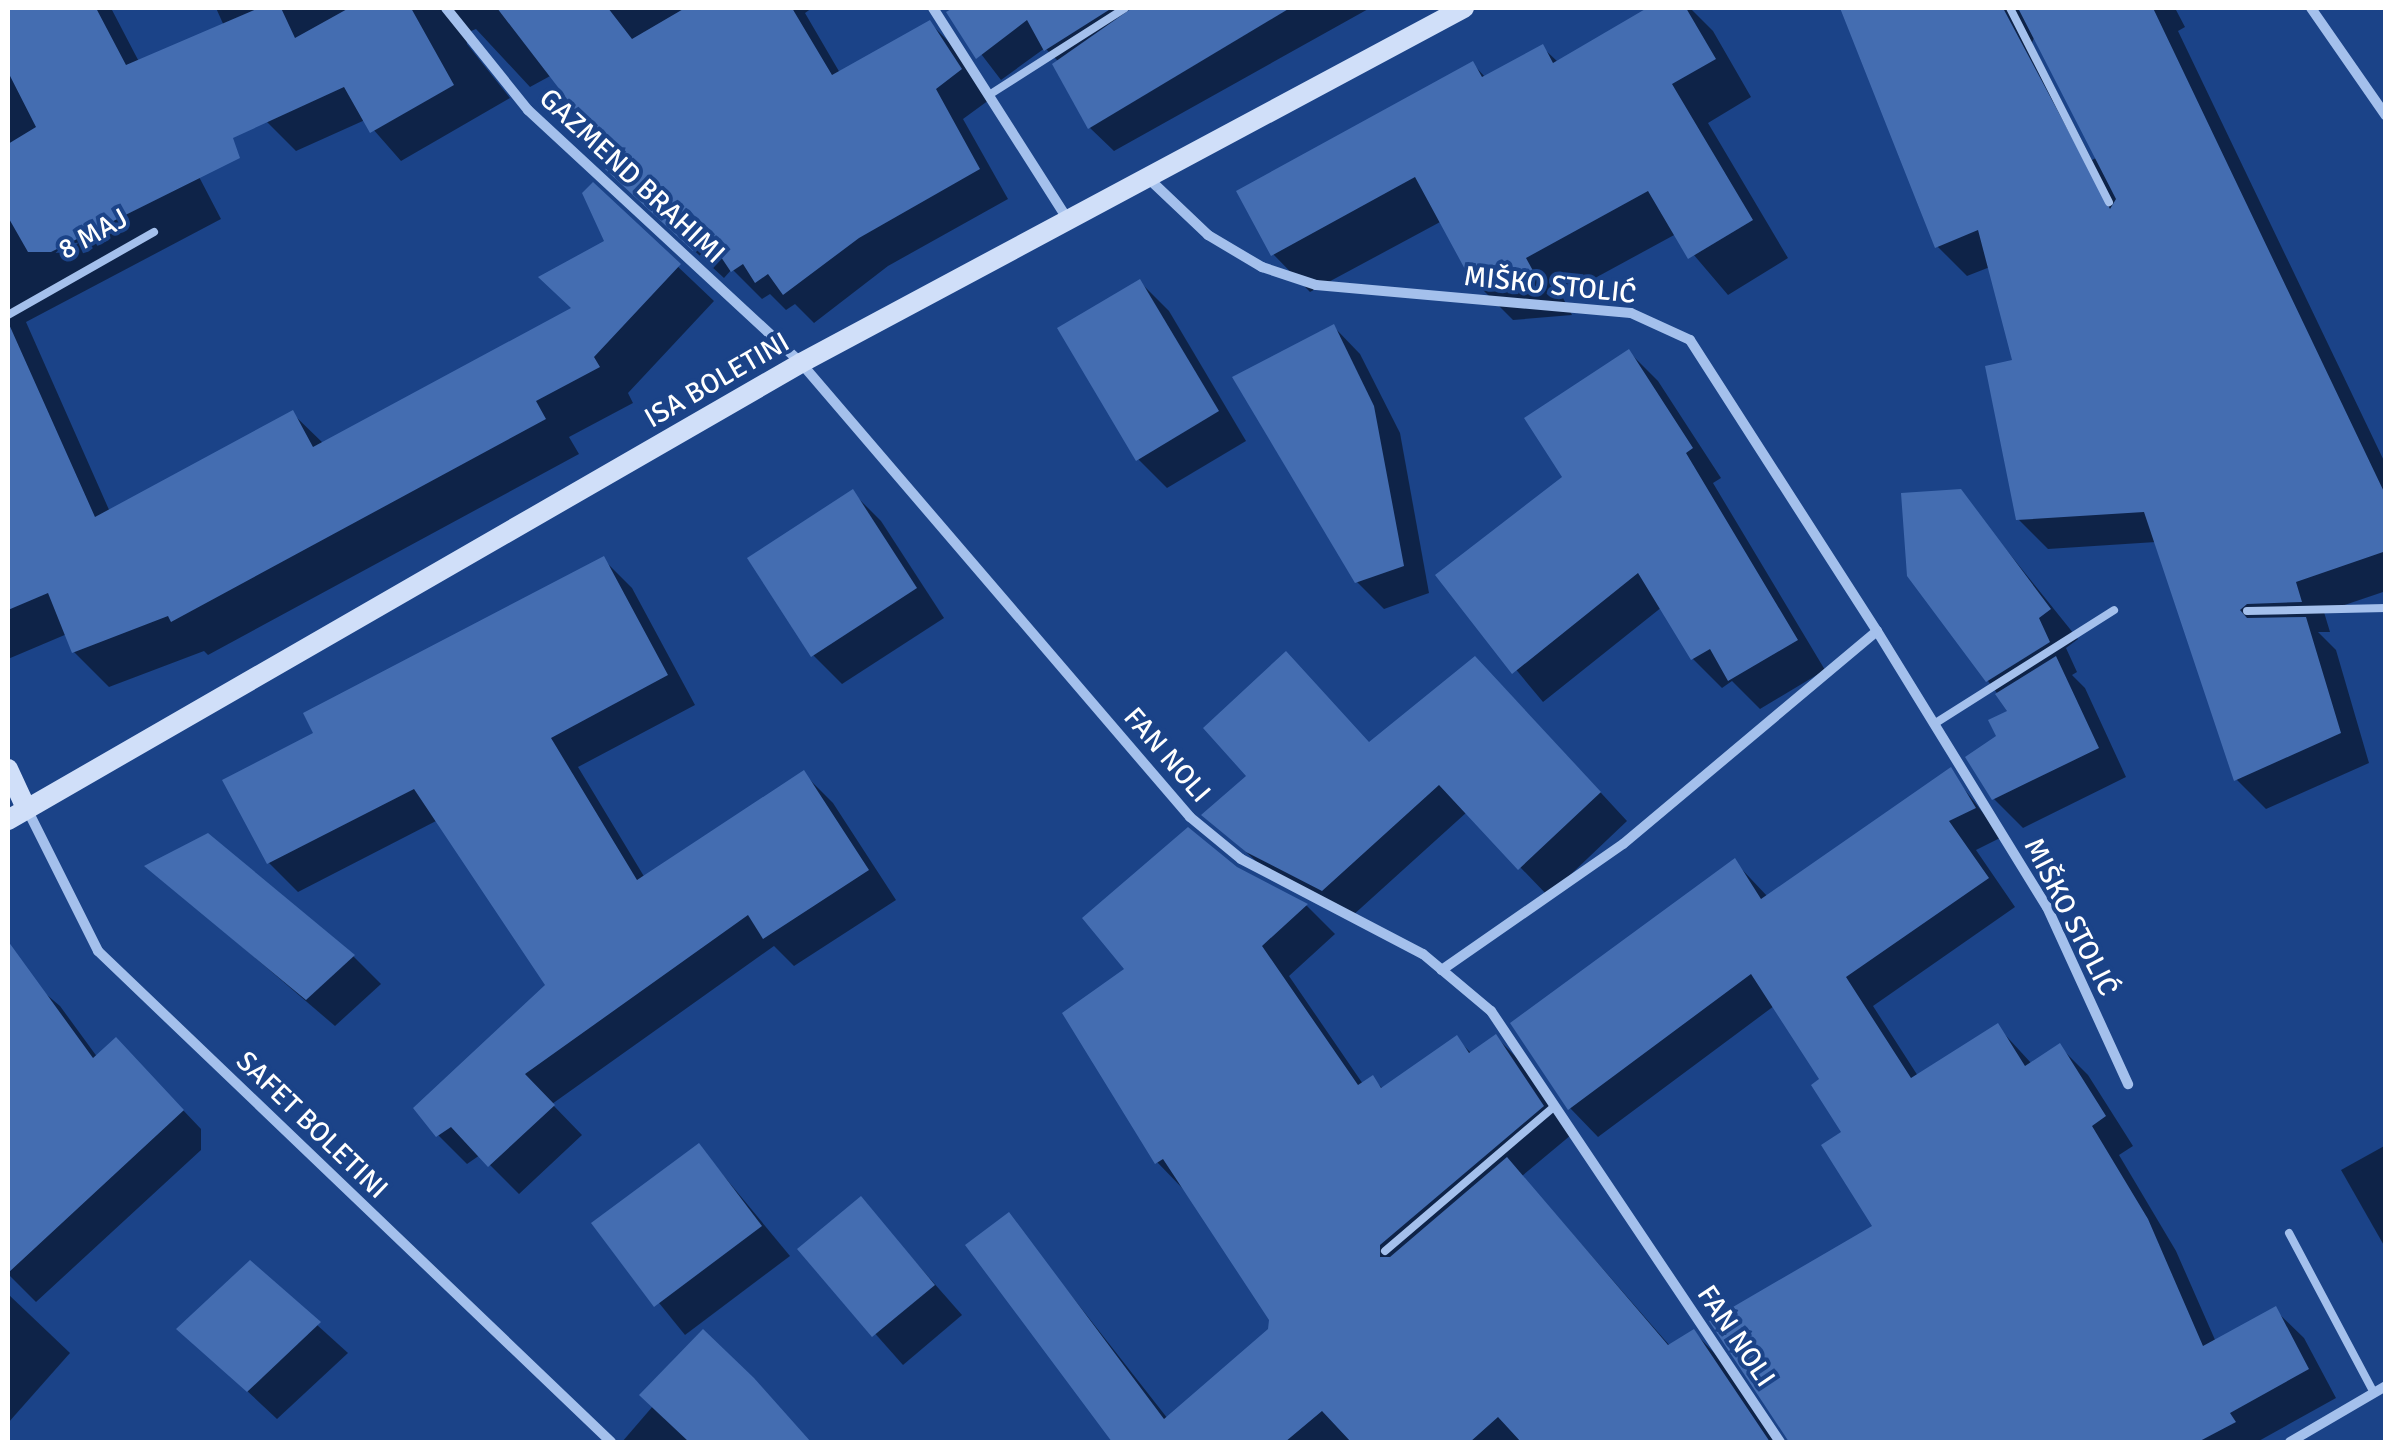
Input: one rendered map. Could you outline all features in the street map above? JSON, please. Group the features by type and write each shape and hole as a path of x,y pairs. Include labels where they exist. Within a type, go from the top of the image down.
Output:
{"main road":[{"name":"ISA BOLETINI","path":"8,820 802,363 1464,8"},
{"path":"8,769 26,808"}],"street":[{"name":"GAZMEND BRAHIMI","path":"446,8 528,110 802,363"},
{"path":"934,8 1067,218"},
{"path":"2310,8 2386,116"},
{"name":"MIŠKO STOLIĆ","path":"1148,178 1208,236 1262,268 1316,285 1631,313 1690,340 1877,631 2047,907 2128,1084"},
{"name":"FAN NOLI","path":"802,363 1190,817 1241,859 1442,970 1491,1011 1780,1442"},
{"path":"1442,970 1622,844 1877,631"},
{"name":"SAFET BOLETINI","path":"26,808 98,951 611,1442"},
{"path":"2290,1442 2386,1386"}],"lane":[{"path":"990,95 1125,8"},
{"path":"2010,8 2109,202"},
{"name":"8 MAJ","path":"8,315 154,232"},
{"path":"2247,612 2386,608"},
{"path":"1934,724 2114,610"},
{"path":"1384,1251 1555,1106"},
{"path":"2288,1233 2374,1393"}],"building":[{"path":"8,8 96,8 126,65 259,8 281,8 295,38 349,8 411,8 454,85 370,133 344,87 233,138 240,158 51,252 28,252 8,217 8,144 36,127 8,72"},
{"path":"497,8 608,8 632,39 685,8 792,8 832,75 930,20 962,69 936,89 980,169 859,238 783,295 768,274 755,283 743,264 731,272 707,236 693,251 605,169 614,160"},
{"path":"953,8 1112,8 1044,51 1027,20 976,59 946,12"},
{"path":"1132,8 1290,8 1088,129 1052,64"},
{"path":"1647,8 1686,8 1716,59 1672,84 1753,220 1688,259 1648,191 1526,258 1537,278 1473,284 1415,177 1271,256 1236,191 1473,61 1482,77 1543,44 1553,63"},
{"path":"1840,8 2003,8 2110,209 2116,199 2018,8 2153,8 2386,496 2386,551 2296,582 2302,602 2247,604 2240,610 2247,618 2306,617 2341,733 2234,781 2144,512 2016,520 1985,366 2012,360 1978,230 1935,248"},
{"path":"593,182 681,264 594,357 600,367 536,401 546,419 171,622 168,616 72,653 48,593 8,610 8,322 95,517 293,410 313,447 571,308 538,277 604,241 582,193"},
{"path":"1140,279 1219,411 1136,461 1057,328"},
{"path":"1334,324 1374,406 1404,566 1355,583 1232,377"},
{"path":"1629,349 1693,448 1686,453 1798,640 1728,681 1710,649 1691,660 1638,573 1512,674 1435,575 1562,477 1524,418"},
{"path":"853,489 917,588 811,657 747,558"},
{"path":"1961,489 2051,609 2039,618 2050,642 1986,682 1907,576 1901,493"},
{"path":"604,556 668,675 551,738 637,880 804,770 869,870 763,939 748,915 525,1074 555,1105 488,1167 451,1127 436,1137 413,1108 545,985 414,789 267,864 222,780 313,733 303,713"},
{"path":"1286,651 1369,742 1475,656 1601,792 1518,870 1439,785 1322,891 1246,852 1201,815 1246,776 1203,728"},
{"path":"2056,656 2099,748 1992,800 1965,757 1996,736 1988,720 2007,711 1995,694"},
{"path":"1951,767 1976,808 1949,821 1989,878 1846,977 1911,1078 1998,1023 2025,1066 2060,1043 2106,1116 2092,1126 2148,1219 2203,1346 2276,1306 2309,1369 2230,1413 2236,1422 2198,1442 1789,1442 1709,1321 1872,1226 1821,1145 1841,1132 1811,1085 1819,1079 1751,974 1568,1110 1510,1023 1735,858 1761,899"},
{"path":"1188,827 1237,867 1308,904 1262,946 1358,1085 1373,1075 1381,1088 1457,1035 1469,1053 1496,1034 1544,1106 1380,1245 1380,1257 1390,1257 1507,1157 1668,1345 1694,1329 1770,1442 1521,1442 1498,1417 1470,1442 1351,1442 1322,1411 1285,1442 1112,1442 965,1245 1009,1212 1164,1419 1268,1329 1269,1320 1163,1159 1155,1164 1062,1013 1124,969 1082,918"},
{"path":"208,833 355,955 306,1000 144,866"},
{"path":"8,941 93,1058 116,1037 184,1110 8,1273"},
{"path":"699,1143 762,1226 654,1307 591,1223"},
{"path":"861,1196 935,1285 872,1337 797,1249"},
{"path":"250,1260 321,1322 247,1392 176,1329"},
{"path":"703,1329 754,1378 811,1442 689,1442 639,1395"}]}
